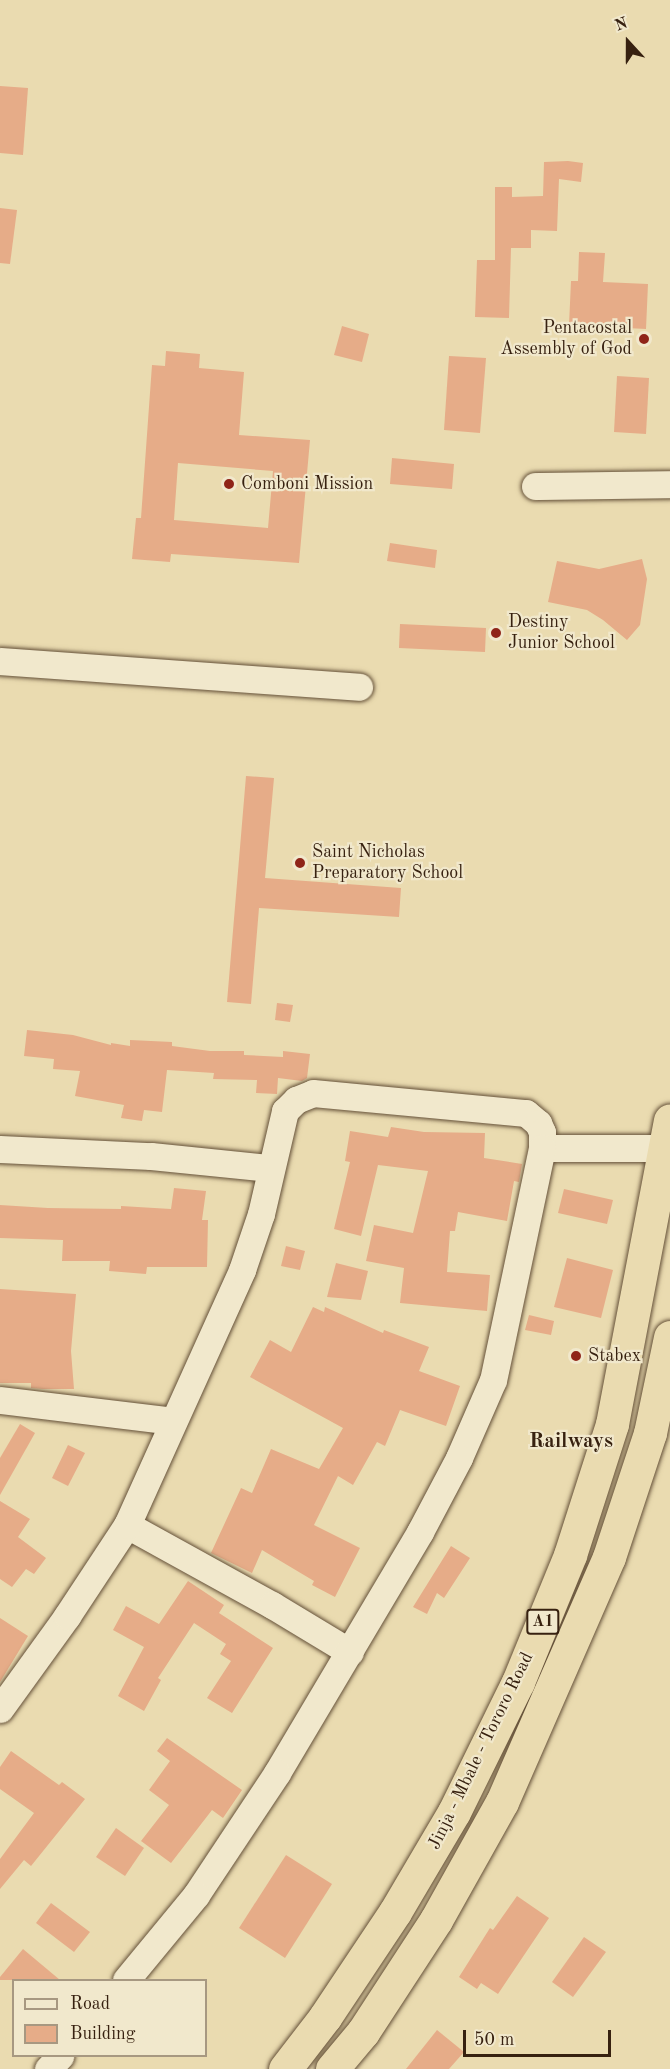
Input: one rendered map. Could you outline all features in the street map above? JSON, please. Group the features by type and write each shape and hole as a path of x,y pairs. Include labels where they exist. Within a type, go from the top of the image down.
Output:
{"highway":[{"name":"Jinja - Mbale - Tororo Road","path":"285,2069 325,2017 401,1902 454,1812 527,1661 570,1555 612,1425 668,1134"},
{"name":"Jinja - Mbale - Tororo Road","path":"332,2069 363,2032 436,1920 502,1802 609,1557 650,1433 670,1337"}],"street":[{"path":"536,486 670,484"},
{"path":"0,661 359,687"},
{"path":"0,1709 67,1616 127,1525 242,1270 261,1214 285,1111 296,1100 313,1093 526,1113 538,1123 542,1132 542,1148 493,1380 459,1458 420,1532 277,1773 196,1895 127,1979"},
{"path":"542,1148 668,1134"},
{"path":"0,1149 151,1156 270,1168"},
{"path":"0,1400 172,1421"},
{"path":"127,1525 272,1605 350,1652"},
{"path":"48,2069 58,2057"}],"building":[{"path":"0,86 28,88 23,155 0,153"},
{"path":"544,162 583,163 581,182 559,179 557,231 531,230 531,248 511,248 509,318 475,317 477,260 495,260 495,187 512,187 512,197 543,196"},
{"path":"0,208 17,210 10,264 0,263"},
{"path":"579,252 605,253 603,282 648,284 646,329 569,325 571,281 578,281"},
{"path":"342,326 369,334 362,362 334,355"},
{"path":"166,351 200,354 199,368 244,372 239,435 310,440 299,563 171,554 170,562 132,559 136,518 141,518 152,365 165,366","holes":["178,463 273,471 268,528 174,520"]},
{"path":"449,356 486,358 480,433 444,430"},
{"path":"617,376 649,378 646,434 614,432"},
{"path":"392,458 454,464 452,489 390,484"},
{"path":"390,543 437,550 435,568 387,561"},
{"path":"642,559 647,579 640,625 627,640 587,610 548,602 557,561 599,569"},
{"path":"400,624 486,628 485,652 399,648"},
{"path":"246,776 274,778 265,878 401,888 399,917 259,908 251,1004 227,1002"},
{"path":"277,1003 293,1005 290,1022 275,1020"},
{"path":"27,1030 73,1035 111,1045 111,1043 130,1046 130,1040 172,1042 172,1046 210,1051 244,1051 244,1055 283,1057 283,1051 310,1054 307,1078 302,1081 278,1078 277,1094 256,1093 257,1080 213,1079 214,1073 167,1070 162,1112 144,1110 142,1121 121,1118 124,1105 75,1096 80,1071 53,1069 54,1059 24,1056"},
{"path":"391,1127 424,1132 485,1133 484,1158 522,1164 519,1182 514,1181 507,1221 458,1212 455,1231 450,1231 447,1272 490,1275 487,1311 400,1303 404,1268 366,1261 374,1225 413,1233 428,1171 378,1165 361,1236 334,1229 350,1162 345,1161 350,1131 388,1137"},
{"path":"174,1188 206,1191 202,1220 208,1220 207,1267 147,1267 146,1274 109,1271 110,1261 62,1261 63,1240 0,1238 0,1205 48,1208 121,1209 121,1206 171,1209"},
{"path":"564,1189 613,1200 607,1224 558,1213"},
{"path":"286,1246 305,1251 300,1270 281,1266"},
{"path":"567,1258 613,1270 601,1318 554,1307"},
{"path":"336,1263 368,1271 361,1300 327,1297"},
{"path":"0,1289 76,1294 71,1351 74,1389 31,1388 31,1383 0,1383"},
{"path":"313,1307 324,1312 325,1307 383,1333 384,1330 429,1347 419,1371 460,1386 446,1426 400,1410 385,1446 377,1442 353,1485 338,1476 314,1525 360,1548 335,1597 312,1585 314,1581 262,1550 252,1573 211,1553 241,1488 252,1493 271,1449 319,1469 343,1428 250,1377 270,1340 291,1352"},
{"path":"529,1315 554,1321 551,1335 525,1330"},
{"path":"20,1424 35,1433 0,1495 0,1458"},
{"path":"68,1445 85,1453 68,1486 52,1478"},
{"path":"0,1501 30,1519 18,1537 46,1558 34,1574 26,1569 12,1587 0,1579"},
{"path":"451,1546 470,1558 444,1598 437,1593 427,1614 413,1607"},
{"path":"188,1581 224,1605 219,1613 273,1648 232,1713 207,1698 231,1661 220,1654 226,1644 194,1623 158,1678 161,1680 144,1711 118,1696 144,1647 113,1630 126,1606 159,1624"},
{"path":"0,1618 28,1636 0,1682"},
{"path":"167,1738 242,1790 223,1818 212,1810 171,1863 141,1841 169,1805 149,1790 170,1761 157,1751"},
{"path":"11,1751 59,1785 62,1782 85,1799 31,1866 24,1860 0,1889 0,1859 34,1813 0,1789 0,1767"},
{"path":"116,1828 144,1848 125,1876 96,1857"},
{"path":"286,1855 332,1884 285,1958 239,1928"},
{"path":"517,1896 549,1918 498,1994 481,1983 477,1989 459,1977 490,1928 493,1930"},
{"path":"51,1903 90,1932 74,1952 36,1923"},
{"path":"584,1937 606,1952 573,1997 552,1982"},
{"path":"23,1949 59,1979 0,1980"},
{"path":"437,2030 464,2052 449,2069 406,2069"}],"place":[{"name":"Pentacostal Assembly of God","path":"644,339"},
{"name":"Comboni Mission","path":"229,484"},
{"name":"Destiny Junior School","path":"496,633"},
{"name":"Saint Nicholas Preparatory School","path":"300,863"},
{"name":"Stabex","path":"576,1356"}],"district":[{"name":"Railways","path":"571,1442"}]}
